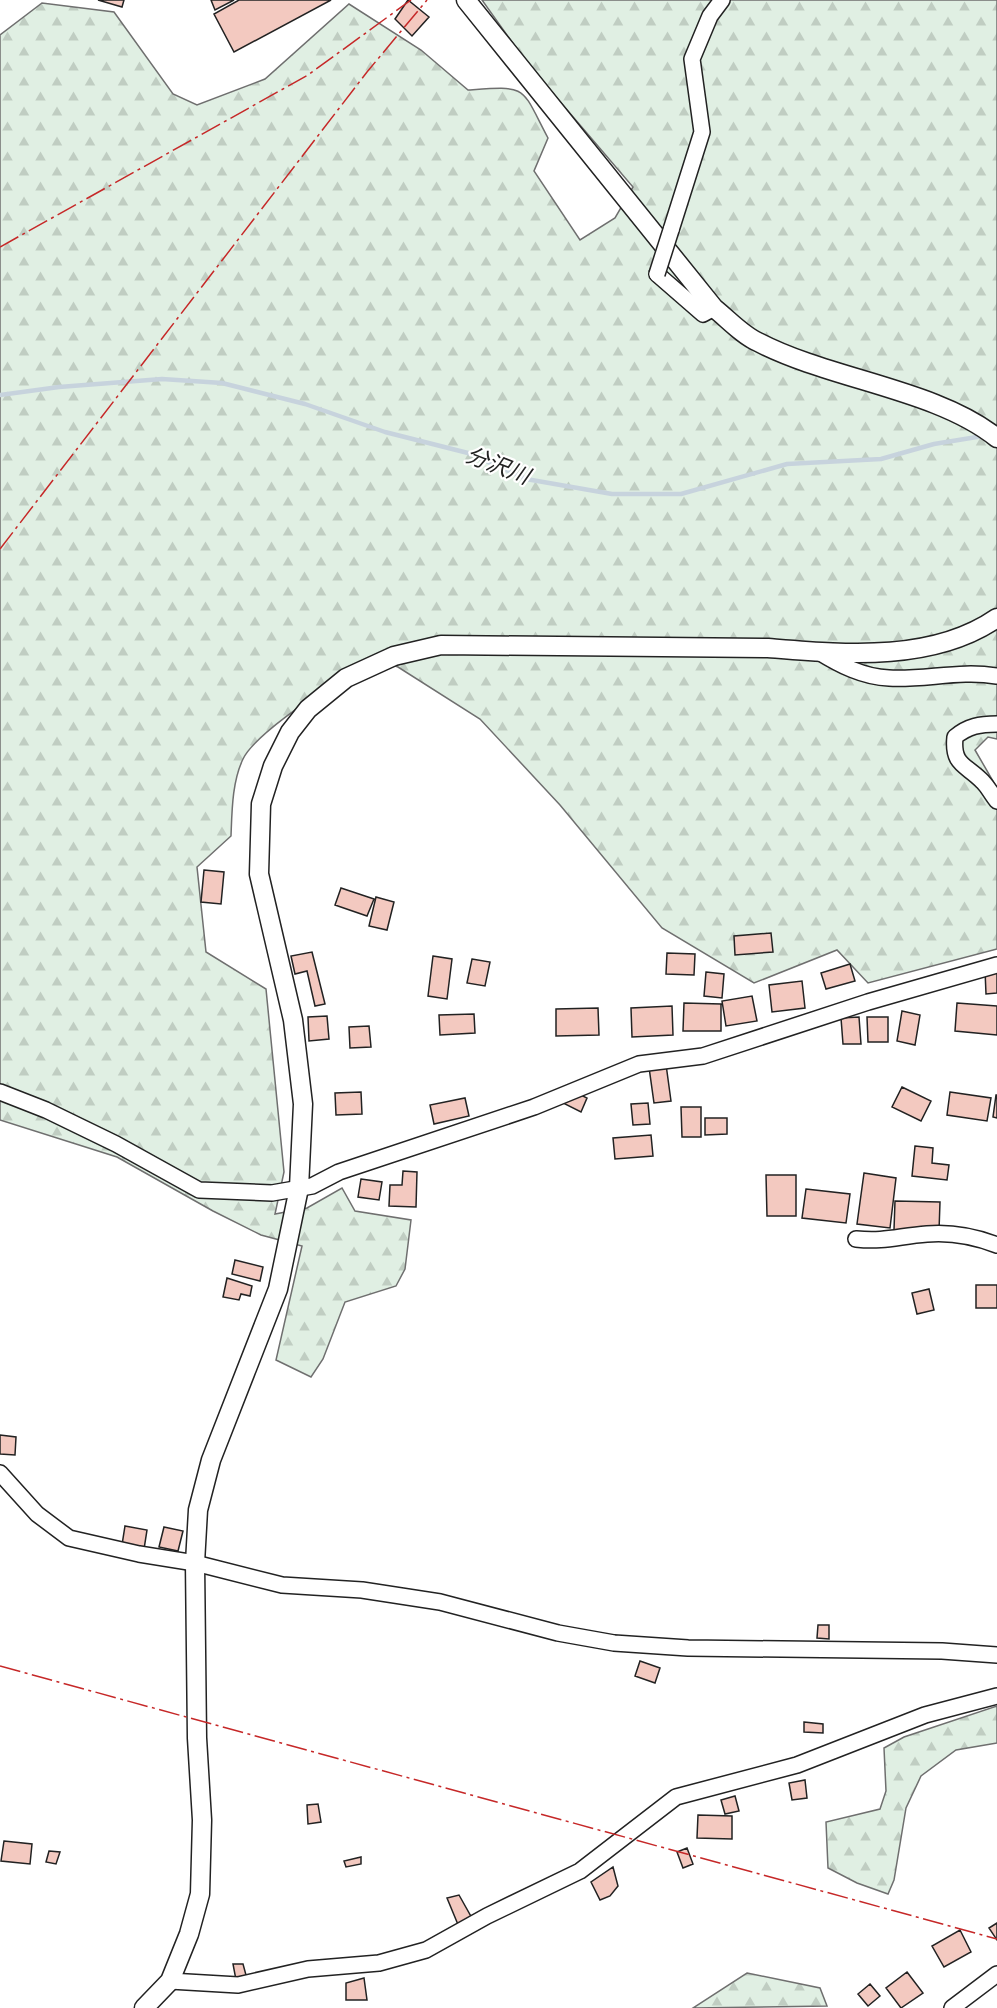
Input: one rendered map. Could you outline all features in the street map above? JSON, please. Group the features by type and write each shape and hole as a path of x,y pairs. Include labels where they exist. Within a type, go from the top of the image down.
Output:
{"street":[{"path":"466,0 714,308 756,342 824,370 963,416 997,438"},
{"path":"714,308 703,314 657,274 702,132 692,59 710,16 722,0"},
{"path":"144,2008 170,1981 189,1934 200,1894 202,1820 197,1738 195,1563 198,1510 211,1460 278,1289 299,1188 303,1104 294,1031 259,874 261,804 273,766 290,732 308,709 346,678 394,656 441,645 768,648 819,652 903,650 947,643 982,628 997,618"},
{"path":"819,652 847,669 888,678 975,672 997,676"},
{"path":"997,724 978,724 964,729 955,737 953,752 964,768 982,781 997,801"},
{"path":"0,1092 46,1110 116,1144 199,1190 272,1193 299,1188 534,1107 639,1064 703,1056 868,1002 997,965"},
{"path":"856,1239 882,1241 928,1234 977,1238 997,1245"},
{"path":"0,1473 37,1514 69,1538 139,1554 195,1563 282,1585 362,1590 440,1602 558,1633 614,1642 688,1648 942,1651 997,1655"},
{"path":"170,1981 238,1985 308,1969 379,1963 426,1950 487,1916 580,1871 676,1797 797,1765 926,1715 997,1696"},
{"path":"952,2008 997,1974"}],"green space":[{"path":"482,0 997,0 997,739 988,737 975,750 997,788 997,949 868,983 837,950 754,983 662,928 560,805 480,719 398,667 372,657 282,720 251,747 239,768 233,797 231,836 197,867 206,952 266,989 284,1172 275,1214 307,1208 342,1188 355,1211 411,1220 405,1269 396,1286 345,1302 323,1359 311,1377 276,1360 302,1246 261,1235 117,1157 0,1120 0,35 42,3 114,12 173,94 197,105 265,79 349,4 421,50 468,90 513,89 526,98 548,138 534,171 580,240 615,218 633,187 527,63"},
{"path":"997,1706 997,1743 956,1750 921,1776 906,1808 894,1880 888,1894 857,1883 828,1868 826,1822 880,1809 886,1791 884,1748 904,1737"},
{"path":"747,1973 820,1988 827,2006 693,2008"}],"building":[{"path":"98,0 124,0 122,7"},
{"path":"211,0 234,0 215,10"},
{"path":"239,0 331,0 234,52 214,14"},
{"path":"408,0 429,17 412,36 395,19"},
{"path":"204,870 224,872 221,904 201,902"},
{"path":"341,888 374,899 367,916 335,905"},
{"path":"376,897 394,902 387,930 369,926"},
{"path":"771,933 773,952 735,955 734,936"},
{"path":"312,952 325,1004 315,1006 307,971 295,974 291,956"},
{"path":"667,953 695,954 694,975 666,974"},
{"path":"433,956 452,959 447,999 428,996"},
{"path":"472,959 490,962 485,986 467,983"},
{"path":"850,964 855,981 826,989 821,973"},
{"path":"985,970 997,970 997,993 986,994"},
{"path":"706,972 724,974 722,998 704,996"},
{"path":"802,981 805,1008 772,1012 769,985"},
{"path":"752,996 757,1021 726,1026 722,1001"},
{"path":"684,1003 721,1004 721,1031 683,1031"},
{"path":"957,1003 997,1006 997,1035 955,1031"},
{"path":"672,1006 673,1035 632,1037 631,1008"},
{"path":"598,1008 599,1035 556,1036 556,1009"},
{"path":"902,1011 920,1015 915,1045 897,1041"},
{"path":"474,1014 475,1033 440,1035 439,1015"},
{"path":"327,1016 329,1039 309,1041 308,1017"},
{"path":"859,1017 861,1044 843,1044 841,1018"},
{"path":"867,1017 888,1017 888,1042 868,1042"},
{"path":"369,1026 371,1047 350,1048 349,1027"},
{"path":"665,1057 671,1101 654,1103 648,1060"},
{"path":"902,1087 931,1101 921,1121 892,1107"},
{"path":"569,1089 587,1098 581,1112 563,1103"},
{"path":"361,1092 362,1114 336,1115 335,1093"},
{"path":"950,1092 991,1098 987,1121 947,1115"},
{"path":"997,1095 997,1118 993,1117"},
{"path":"465,1098 469,1116 434,1124 430,1105"},
{"path":"648,1103 650,1124 633,1125 631,1104"},
{"path":"681,1107 701,1107 701,1137 682,1137"},
{"path":"705,1118 727,1118 727,1134 705,1135"},
{"path":"651,1135 653,1156 615,1159 613,1138"},
{"path":"915,1146 933,1148 932,1163 949,1165 947,1180 912,1176"},
{"path":"403,1171 417,1172 416,1207 389,1206 390,1185 402,1185"},
{"path":"864,1173 896,1178 890,1228 857,1224"},
{"path":"766,1175 796,1175 796,1216 767,1216"},
{"path":"361,1179 382,1182 379,1200 358,1197"},
{"path":"806,1189 850,1194 846,1223 802,1218"},
{"path":"895,1201 940,1202 939,1231 894,1230"},
{"path":"235,1260 263,1267 260,1281 232,1274"},
{"path":"227,1278 252,1286 250,1296 241,1294 239,1300 223,1297"},
{"path":"976,1285 997,1285 997,1308 976,1308"},
{"path":"929,1289 934,1310 917,1314 912,1293"},
{"path":"0,1435 16,1437 15,1455 0,1454"},
{"path":"125,1526 147,1530 144,1549 122,1545"},
{"path":"164,1527 183,1531 178,1551 159,1547"},
{"path":"818,1625 829,1625 829,1639 817,1638"},
{"path":"640,1661 660,1668 655,1683 635,1676"},
{"path":"804,1722 823,1724 823,1733 804,1732"},
{"path":"805,1780 807,1798 792,1800 789,1783"},
{"path":"735,1796 739,1811 725,1814 721,1800"},
{"path":"318,1804 321,1822 308,1824 307,1805"},
{"path":"698,1815 732,1816 732,1839 697,1838"},
{"path":"4,1841 32,1844 30,1864 1,1861"},
{"path":"687,1848 693,1864 683,1868 677,1852"},
{"path":"49,1851 60,1852 56,1864 46,1862"},
{"path":"361,1857 361,1864 346,1867 344,1861"},
{"path":"613,1867 618,1886 610,1896 600,1900 591,1882"},
{"path":"459,1895 473,1920 459,1927 447,1898"},
{"path":"997,1923 997,1940 989,1928"},
{"path":"960,1930 971,1952 944,1967 932,1946"},
{"path":"233,1964 243,1964 246,1975 236,1980"},
{"path":"907,1972 923,1993 901,2008 886,1988"},
{"path":"364,1978 367,2000 346,2000 346,1983"},
{"path":"870,1984 880,1996 868,2006 858,1994"}],"waterway":[{"name":"分沢川","path":"0,395 59,387 162,379 222,383 305,404 385,432 468,453 526,479 612,494 681,494 787,464 881,459 934,444 983,436"}],"power":[{"path":"0,247 308,75 411,0"},
{"path":"0,549 367,72 427,0"},
{"path":"0,1666 997,1939"}]}
